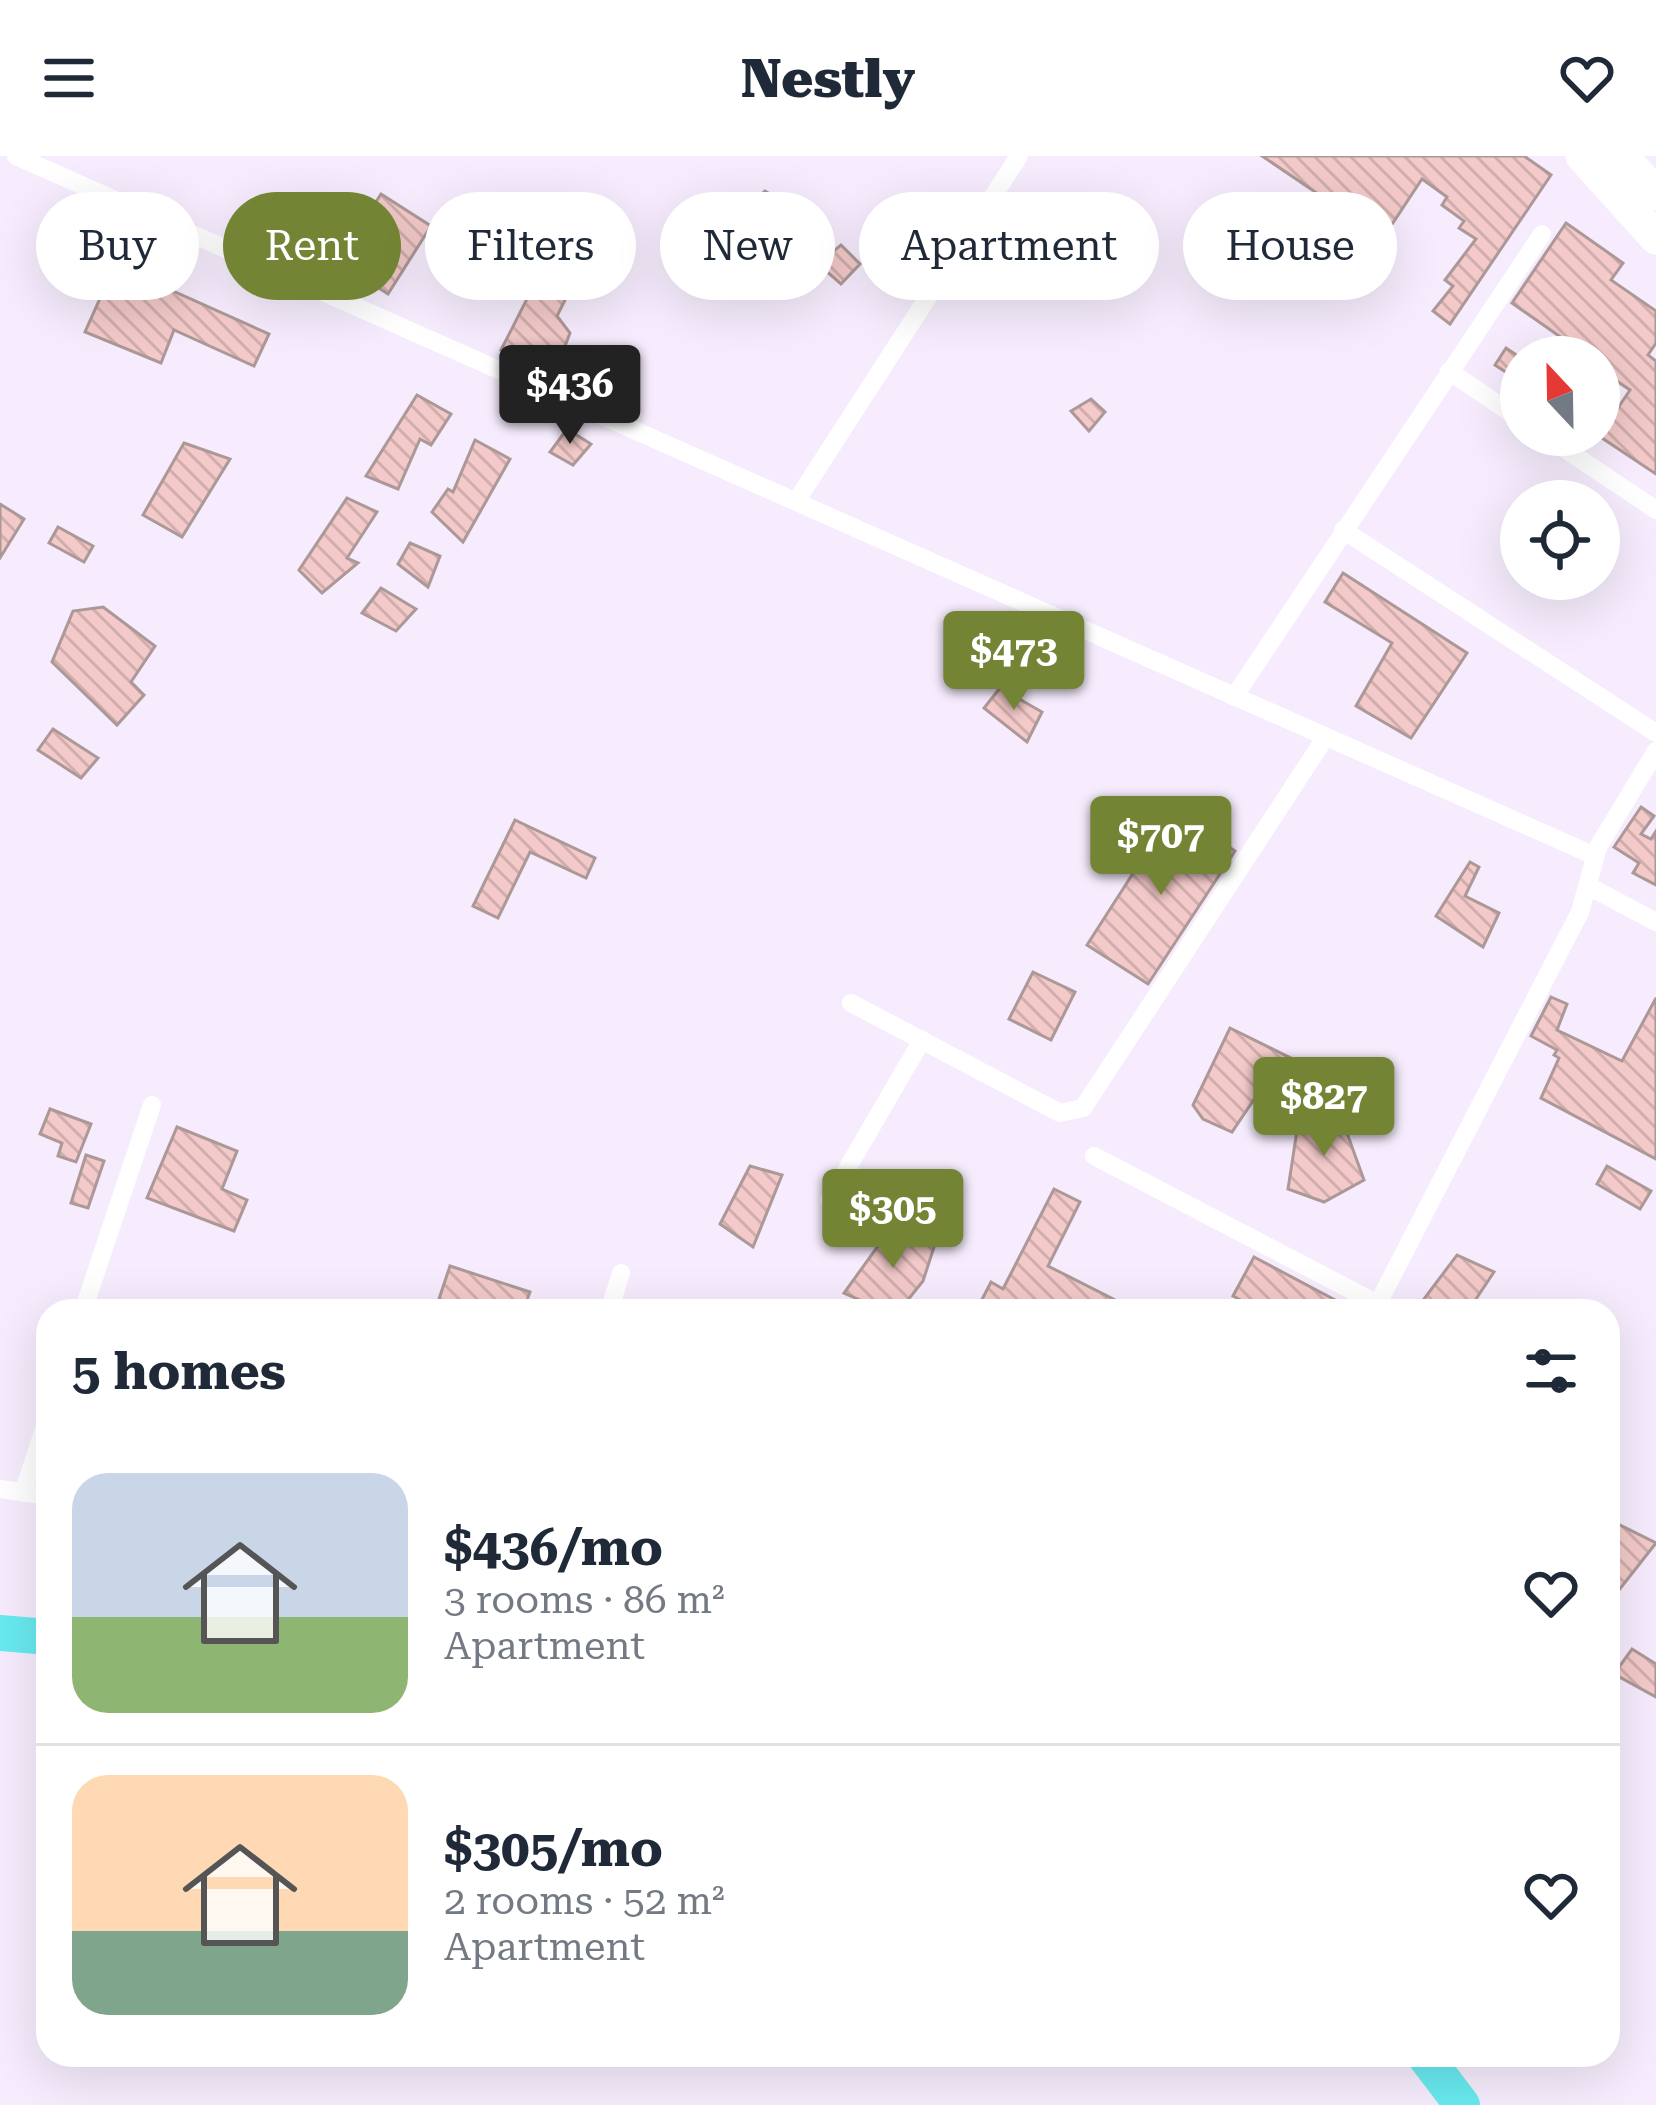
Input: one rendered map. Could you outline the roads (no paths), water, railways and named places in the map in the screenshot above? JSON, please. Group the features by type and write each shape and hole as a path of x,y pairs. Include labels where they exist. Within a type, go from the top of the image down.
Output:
{"highway":[{"path":"1582,156 1656,238"},
{"path":"1622,156 1656,194"}],"street":[{"path":"16,156 1594,856"},
{"path":"797,500 1019,156"},
{"path":"1234,697 1542,234"},
{"path":"1449,371 1500,406"},
{"path":"1575,456 1656,510"},
{"path":"1343,530 1656,733"},
{"path":"851,1004 1060,1113 1083,1108 1325,738"},
{"path":"1380,1299 1580,912 1590,887 1594,856 1656,751"},
{"path":"1590,887 1656,922"},
{"path":"830,1200 922,1040"},
{"path":"87,1299 152,1105"},
{"path":"1094,1156 1361,1299"},
{"path":"613,1299 621,1273"},
{"path":"23,1492 36,1454"},
{"path":"0,1489 36,1494"}],"waterway":[{"path":"0,1633 36,1636"},
{"path":"1433,2067 1462,2105"}]}
